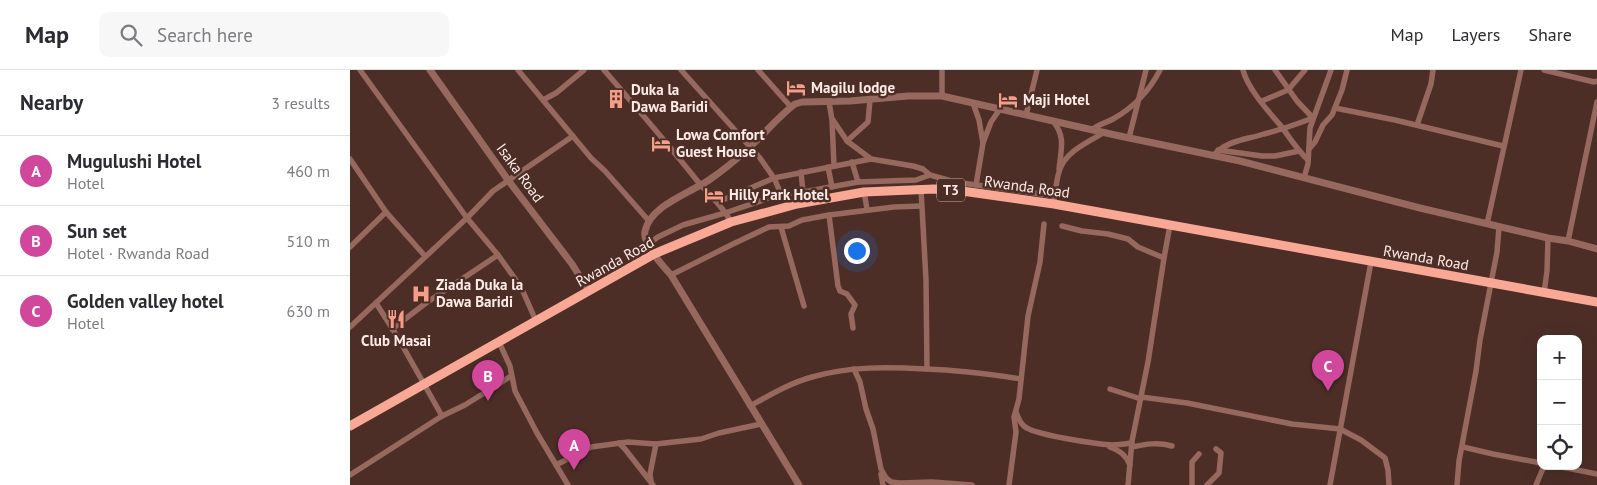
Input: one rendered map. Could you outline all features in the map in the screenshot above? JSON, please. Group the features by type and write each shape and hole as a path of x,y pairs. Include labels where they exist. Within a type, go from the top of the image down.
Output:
{"highway":[{"name":"Rwanda Road","path":"350,426 654,254 731,222 791,206 864,192 921,189 955,190 1054,200 1170,225 1597,302"}],"street":[{"path":"360,70 467,218 498,255 521,287 536,321"},
{"name":"Isaka Road","path":"430,70 508,180 572,264 588,291"},
{"path":"518,70 591,158 649,221"},
{"path":"543,100 556,93 584,70"},
{"path":"604,70 701,185 718,202 731,222"},
{"path":"681,70 774,178 781,194 791,206"},
{"path":"758,70 791,107"},
{"path":"942,70 942,96"},
{"path":"1026,115 1037,70"},
{"path":"1129,138 1146,70"},
{"path":"1092,130 1118,116 1140,98 1153,84 1160,70"},
{"path":"1243,70 1248,84 1298,151 1308,160"},
{"path":"1275,70 1288,90 1313,118"},
{"path":"1262,102 1288,90 1305,70"},
{"path":"1304,178 1307,171 1310,128 1331,70"},
{"path":"1309,149 1316,142 1323,125 1332,115 1347,70"},
{"path":"1417,125 1434,70"},
{"path":"1487,224 1521,70"},
{"path":"1544,70 1594,82 1597,81"},
{"path":"799,485 671,276 647,244 644,232 649,221 674,199 701,185 719,172 749,148 791,107 802,102 942,96 1129,138 1215,153 1275,156 1298,151"},
{"path":"847,141 868,122 870,100"},
{"path":"830,102 832,120 832,187"},
{"path":"1568,241 1597,102"},
{"path":"973,103 982,143"},
{"path":"1335,108 1417,125 1503,146"},
{"path":"976,185 982,143 1000,109"},
{"path":"1215,153 1229,143 1313,118"},
{"path":"832,120 847,141 870,160"},
{"path":"718,202 774,178 870,160 913,166 923,169 930,175 954,182 1054,200 1062,140 1059,129 1053,121"},
{"path":"1059,171 1066,159 1078,147 1105,132"},
{"path":"350,327 467,218 493,191 573,136"},
{"path":"1215,153 1304,178 1487,224 1597,249"},
{"path":"350,158 352,167 386,212 425,256"},
{"path":"852,162 858,182"},
{"path":"801,172 803,192"},
{"path":"647,244 683,225 781,194 858,182 916,180 930,175"},
{"path":"921,189 926,280 927,369"},
{"path":"864,192 867,210"},
{"path":"671,276 770,227 789,226 802,220 829,215 921,206"},
{"path":"350,247 386,212"},
{"path":"829,215 838,286 855,305 851,314 853,328"},
{"path":"1009,485 1016,432 1014,417 1019,398 1028,316 1040,262 1044,224"},
{"path":"1128,485 1132,445 1170,225"},
{"path":"1062,226 1128,239 1138,247 1164,258"},
{"path":"781,227 804,306"},
{"path":"1457,485 1490,283 1497,252 1499,227"},
{"path":"1544,293 1548,238"},
{"path":"392,329 426,303 498,255"},
{"path":"1330,485 1371,262"},
{"path":"376,304 442,416"},
{"path":"499,342 510,366 514,391 568,485"},
{"path":"750,406 786,387 812,377 882,366 961,370 1021,379"},
{"path":"854,369 860,382 873,429 883,485"},
{"path":"350,475 442,416 465,405 512,376"},
{"path":"1110,389 1141,398 1187,403 1292,424 1340,430 1361,440 1385,458 1390,485"},
{"path":"1016,412 1022,425 1033,430 1101,444 1132,445 1161,443 1172,446"},
{"path":"556,465 591,447 628,442 656,444 701,440 719,433 761,424"},
{"path":"619,443 625,448 652,484"},
{"path":"652,484 650,474 656,444"},
{"path":"1101,444 1120,451 1130,465"},
{"path":"1463,447 1537,462"},
{"path":"1207,485 1219,473 1221,453 1216,449"},
{"path":"1192,485 1192,462 1199,454"},
{"path":"881,469 888,480 896,483 932,482 972,485"},
{"path":"1536,485 1542,470"},
{"path":"1578,470 1597,474"}],"place":[{"name":"Magilu lodge","path":"796,88"},
{"name":"Duka la Dawa Baridi","path":"616,99"},
{"name":"Maji Hotel","path":"1008,100"},
{"name":"Lowa Comfort Guest House","path":"661,144"},
{"name":"Hilly Park Hotel","path":"714,195"},
{"name":"Ziada Duka la Dawa Baridi","path":"421,294"},
{"name":"Club Masai","path":"396,319"},
{"name":"Golden valley hotel","path":"1328,391"},
{"name":"Sun set","path":"488,401"},
{"name":"Mugulushi Hotel","path":"574,470"}]}
